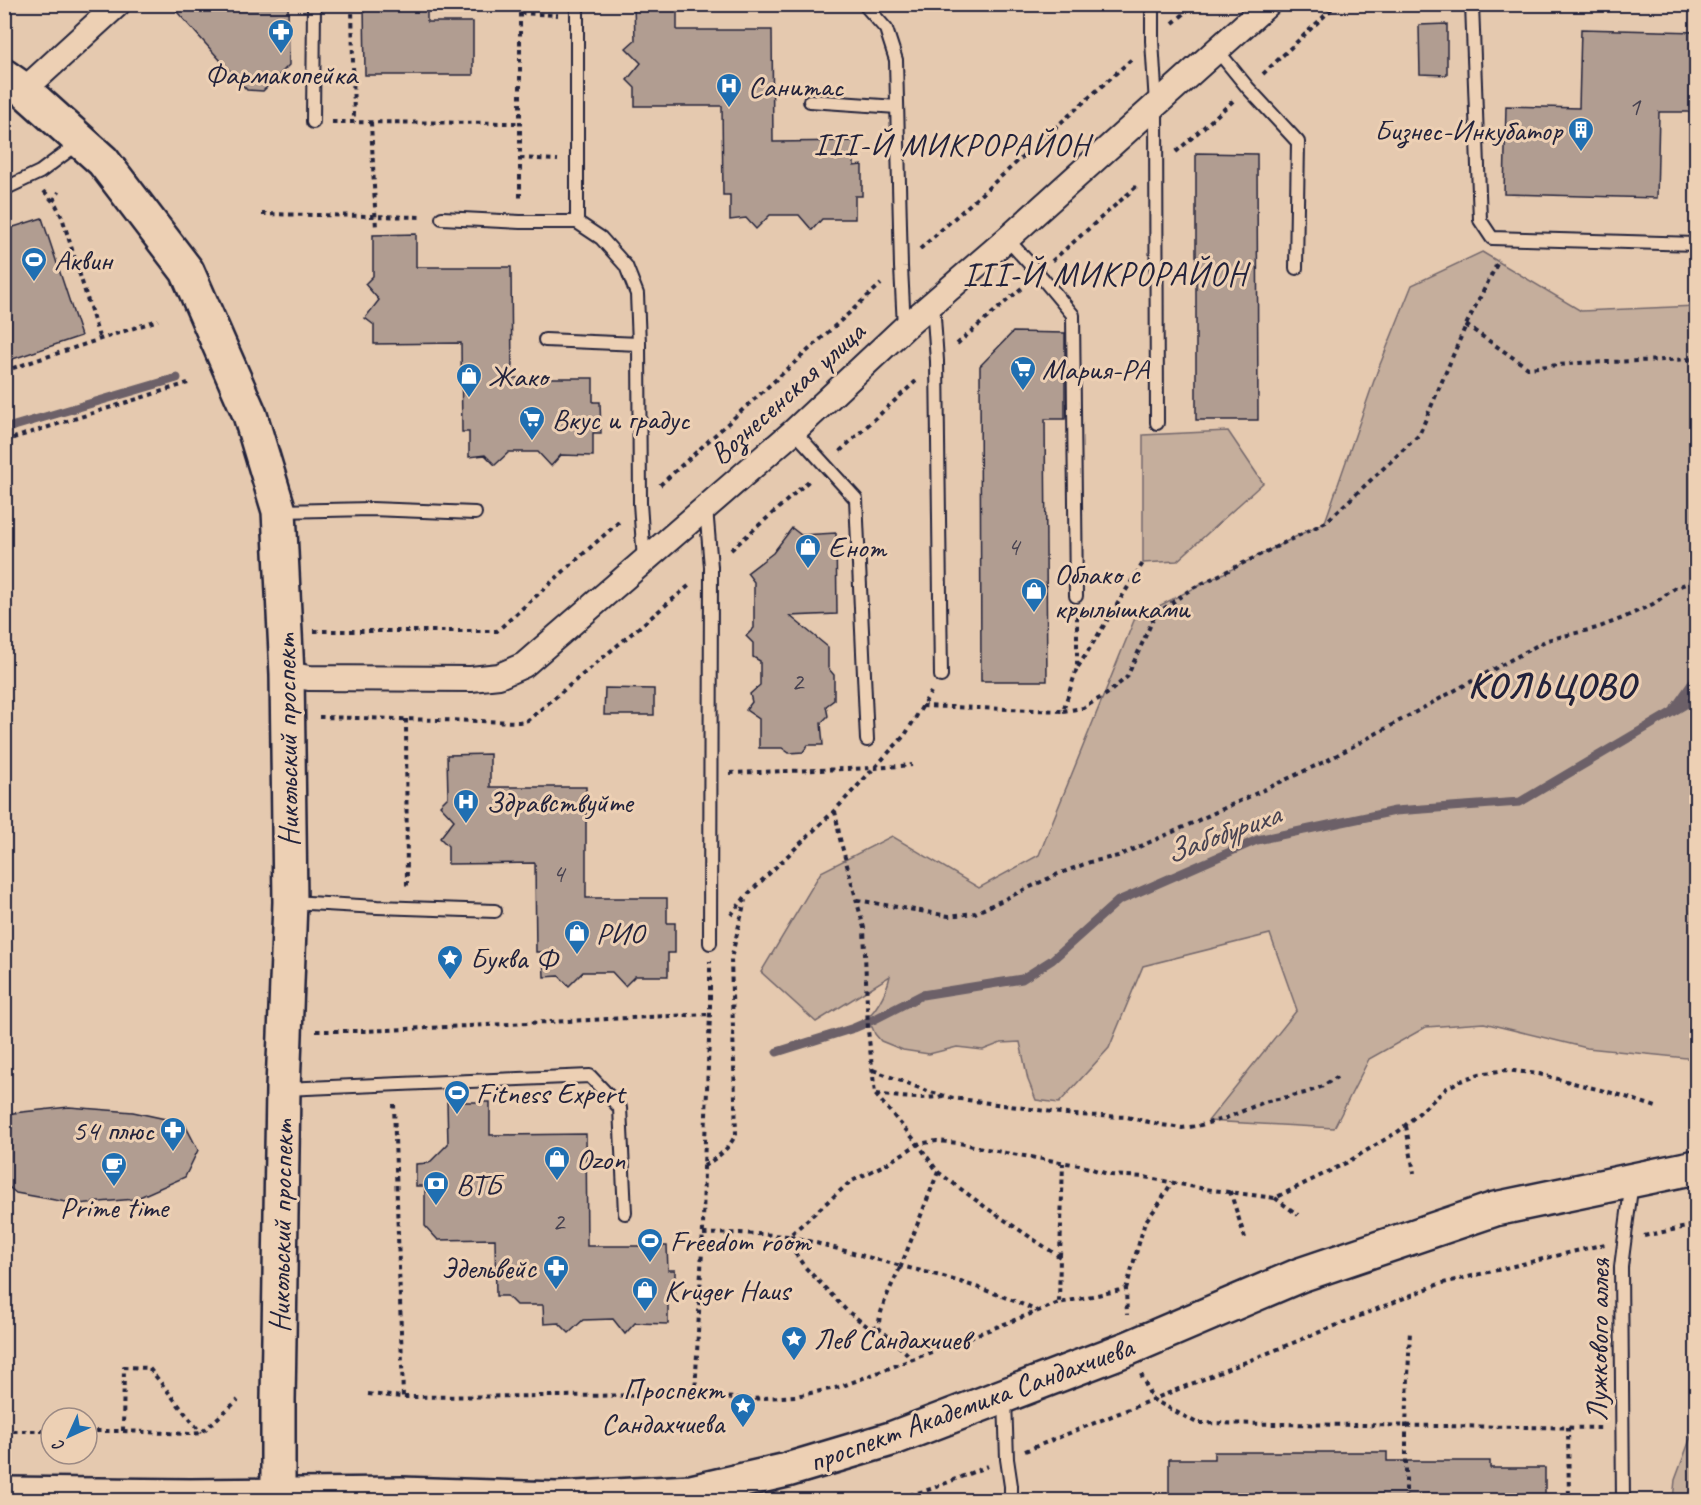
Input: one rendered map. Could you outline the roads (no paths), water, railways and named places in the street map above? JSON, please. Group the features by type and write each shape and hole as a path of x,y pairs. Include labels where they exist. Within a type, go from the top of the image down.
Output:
{"main road":[{"name":"Никольский проспект","path":"14,83 103,161 188,271 250,415 279,511 288,674 290,902 283,1089 278,1498"},
{"name":"проспект Академика Сандахчиева","path":"4,1494 278,1498 401,1494 557,1499 691,1492 787,1470 891,1439 1129,1348 1300,1275 1484,1213 1696,1167"}],"street":[{"path":"14,83 118,4"},
{"name":"Вознесенская улица","path":"288,674 309,678 471,679 499,676 524,665 794,431 904,328 1007,239 1268,4"}],"lane":[{"path":"313,122 314,4"},
{"path":"864,4 886,29 896,60 904,328"},
{"path":"1152,4 1156,104 1156,423"},
{"path":"1472,4 1480,220 1491,238 1696,244"},
{"path":"577,6 577,222"},
{"path":"1217,50 1248,88 1298,142 1296,268"},
{"path":"810,101 897,107"},
{"path":"4,189 33,176 81,142"},
{"path":"442,218 577,222 601,238 627,266 637,294 640,503 644,562"},
{"path":"1007,239 1073,315 1076,596"},
{"path":"933,303 937,361 941,676"},
{"path":"545,340 639,344"},
{"path":"794,431 856,499 867,740"},
{"path":"706,508 711,567 710,944"},
{"path":"279,511 371,509 475,513"},
{"path":"290,902 495,911"},
{"path":"283,1089 590,1076 620,1108 625,1213"},
{"name":"Лужкового аллея","path":"1623,1500 1621,1267 1632,1180"},
{"path":"1005,1395 1011,1500"}],"waterway":[{"path":"4,429 177,378"},
{"path":"1675,708 1696,678"},
{"name":"Забобуриха","path":"777,1052 854,1028 922,995 1022,979 1052,960 1118,901 1257,840 1395,811 1520,802 1696,698"}],"place":[{"name":"Фармакопейка","path":"281,55"},
{"name":"Санитас","path":"729,109"},
{"name":"Бизнес-Инкубатор","path":"1581,153"},
{"name":"Аквин","path":"34,283"},
{"name":"Мария-РА","path":"1023,392"},
{"name":"Жако","path":"469,399"},
{"name":"Вкус и градус","path":"532,442"},
{"name":"Енот","path":"808,570"},
{"name":"Облако с крылышками","path":"1034,614"},
{"name":"Здравствуйте","path":"466,825"},
{"name":"РИО","path":"577,956"},
{"name":"Буква Ф","path":"450,981"},
{"name":"Fitness Expert","path":"457,1116"},
{"name":"54 плюс","path":"173,1153"},
{"name":"Ozon","path":"557,1182"},
{"name":"Prime time","path":"114,1188"},
{"name":"ВТБ","path":"436,1207"},
{"name":"Freedom room","path":"650,1264"},
{"name":"Эдельвейс","path":"556,1291"},
{"name":"Kruger Haus","path":"645,1313"},
{"name":"Лев Сандахчиев","path":"794,1362"},
{"name":"Проспект Сандахчиева","path":"743,1429"}],"district":[{"name":"III-Й МИКРОРАЙОН","path":"952,144"},
{"name":"III-Й МИКРОРАЙОН","path":"1105,273"},
{"name":"КОЛЬЦОВО","path":"1552,684"}]}
